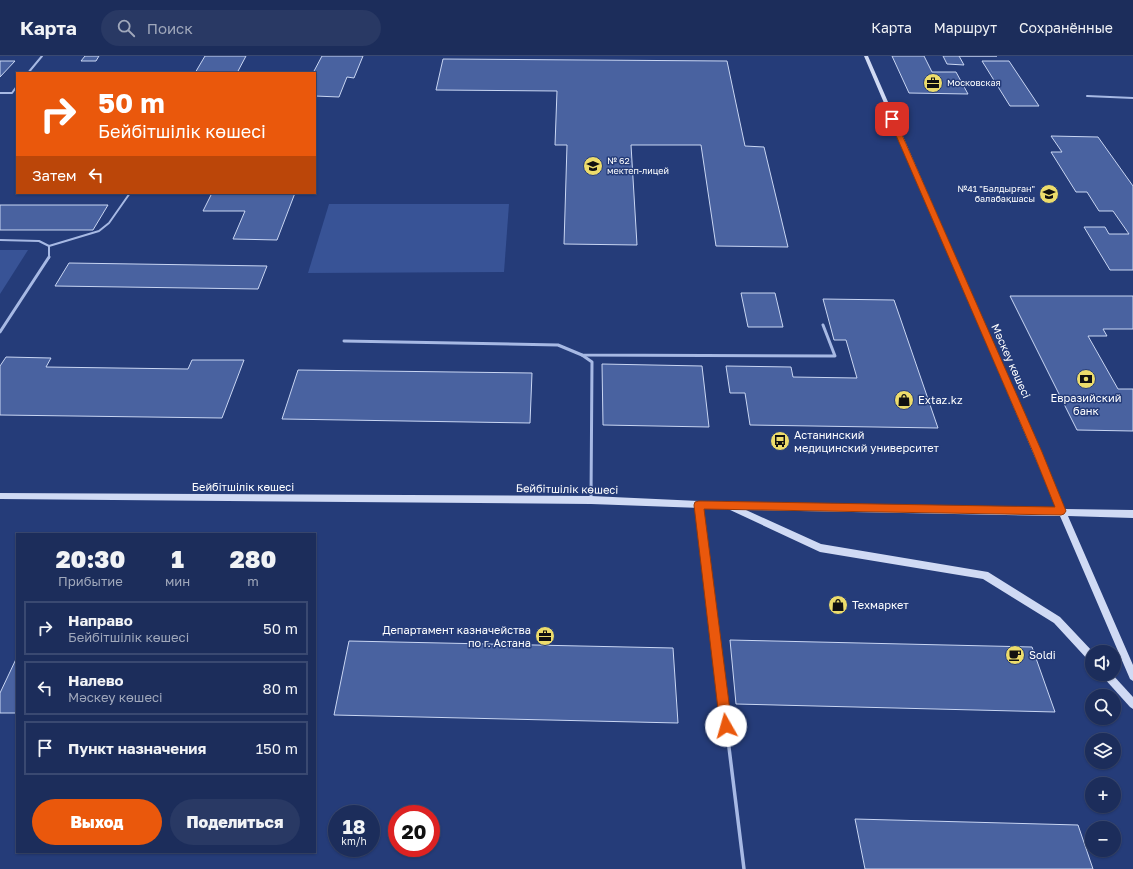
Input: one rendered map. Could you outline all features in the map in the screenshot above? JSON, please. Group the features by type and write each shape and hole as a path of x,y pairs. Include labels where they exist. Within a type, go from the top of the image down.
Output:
{"main road":[{"name":"Мәскеу көшесі","path":"866,56 1038,452 1061,511 1133,676"},
{"name":"Бейбітшілік көшесі","path":"0,496 591,500 699,505 728,504 1061,511 1133,514"},
{"path":"728,504 820,548 985,576 1057,620 1085,650"},
{"path":"1112,681 1133,704"}],"lane":[{"path":"29,72 42,56"},
{"path":"0,93 12,93 16,87"},
{"path":"1087,96 1133,98"},
{"path":"0,240 39,241 49,246 99,231 109,223 129,194"},
{"path":"0,332 49,257 49,246"},
{"path":"582,355 835,356 823,325"},
{"path":"344,341 558,345 582,355 592,362 591,500"},
{"path":"699,505 744,869"}],"shaded area":[{"path":"329,204 509,204 504,272 308,273"},
{"path":"0,250 28,250 0,294"}],"building":[{"path":"85,56 99,56 96,61 81,61"},
{"path":"205,56 246,56 238,72 196,72"},
{"path":"322,56 363,56 354,78 347,77 339,97 316,96 316,72 314,72"},
{"name":"Московская","path":"892,56 924,56 932,72 956,72 968,94 909,93"},
{"name":"Московская","path":"943,56 959,56 964,65 947,64"},
{"path":"443,59 727,61 745,146 764,147 788,247 716,246 701,145 631,145 637,245 564,244 567,145 555,145 557,91 436,90"},
{"path":"0,61 15,61 0,77"},
{"path":"982,61 1009,61 1039,106 1010,106"},
{"path":"1051,136 1098,137 1133,186 1133,270 1110,270 1084,227 1105,227 1109,234 1129,234 1113,211 1099,211 1087,192 1076,192 1051,152 1062,152"},
{"path":"212,194 295,194 277,240 233,239 245,211 203,211"},
{"path":"0,205 108,205 93,230 0,230"},
{"path":"69,263 267,266 258,289 55,286"},
{"path":"741,293 775,293 783,327 748,327"},
{"path":"1010,296 1133,296 1133,329 1103,329 1107,336 1088,336 1118,389 1133,389 1133,431 1077,430"},
{"path":"823,299 894,300 938,428 750,425 745,393 730,393 726,366 791,367 793,377 857,378 846,340 834,340"},
{"path":"6,357 51,358 46,367 188,369 192,360 244,360 222,418 0,415 0,366"},
{"path":"602,364 702,366 709,427 603,425"},
{"path":"298,370 532,373 530,423 282,419"},
{"path":"730,640 1032,647 1055,712 736,704"},
{"path":"349,641 673,648 678,723 334,715"},
{"path":"16,659 16,713 0,713 0,693"},
{"path":"855,819 1078,825 1085,846 1085,857 1089,857 1093,869 865,869"}],"place":[{"name":"Московская","path":"933,83"},
{"name":"№ 62 мектеп-лицей","path":"593,166"},
{"name":"№41 \"Балдырған\" балабақшасы","path":"1049,194"},
{"name":"Евразийский банк","path":"1086,379"},
{"name":"Extaz.kz","path":"904,400"},
{"name":"Астанинский медицинский университет","path":"780,441"},
{"name":"Техмаркет","path":"838,605"},
{"name":"Департамент казначейства по г. Астана","path":"545,636"},
{"name":"Soldi","path":"1015,655"}],"route":[{"path":"726,726 699,505 728,504 1061,511 1038,452 892,119"}]}
